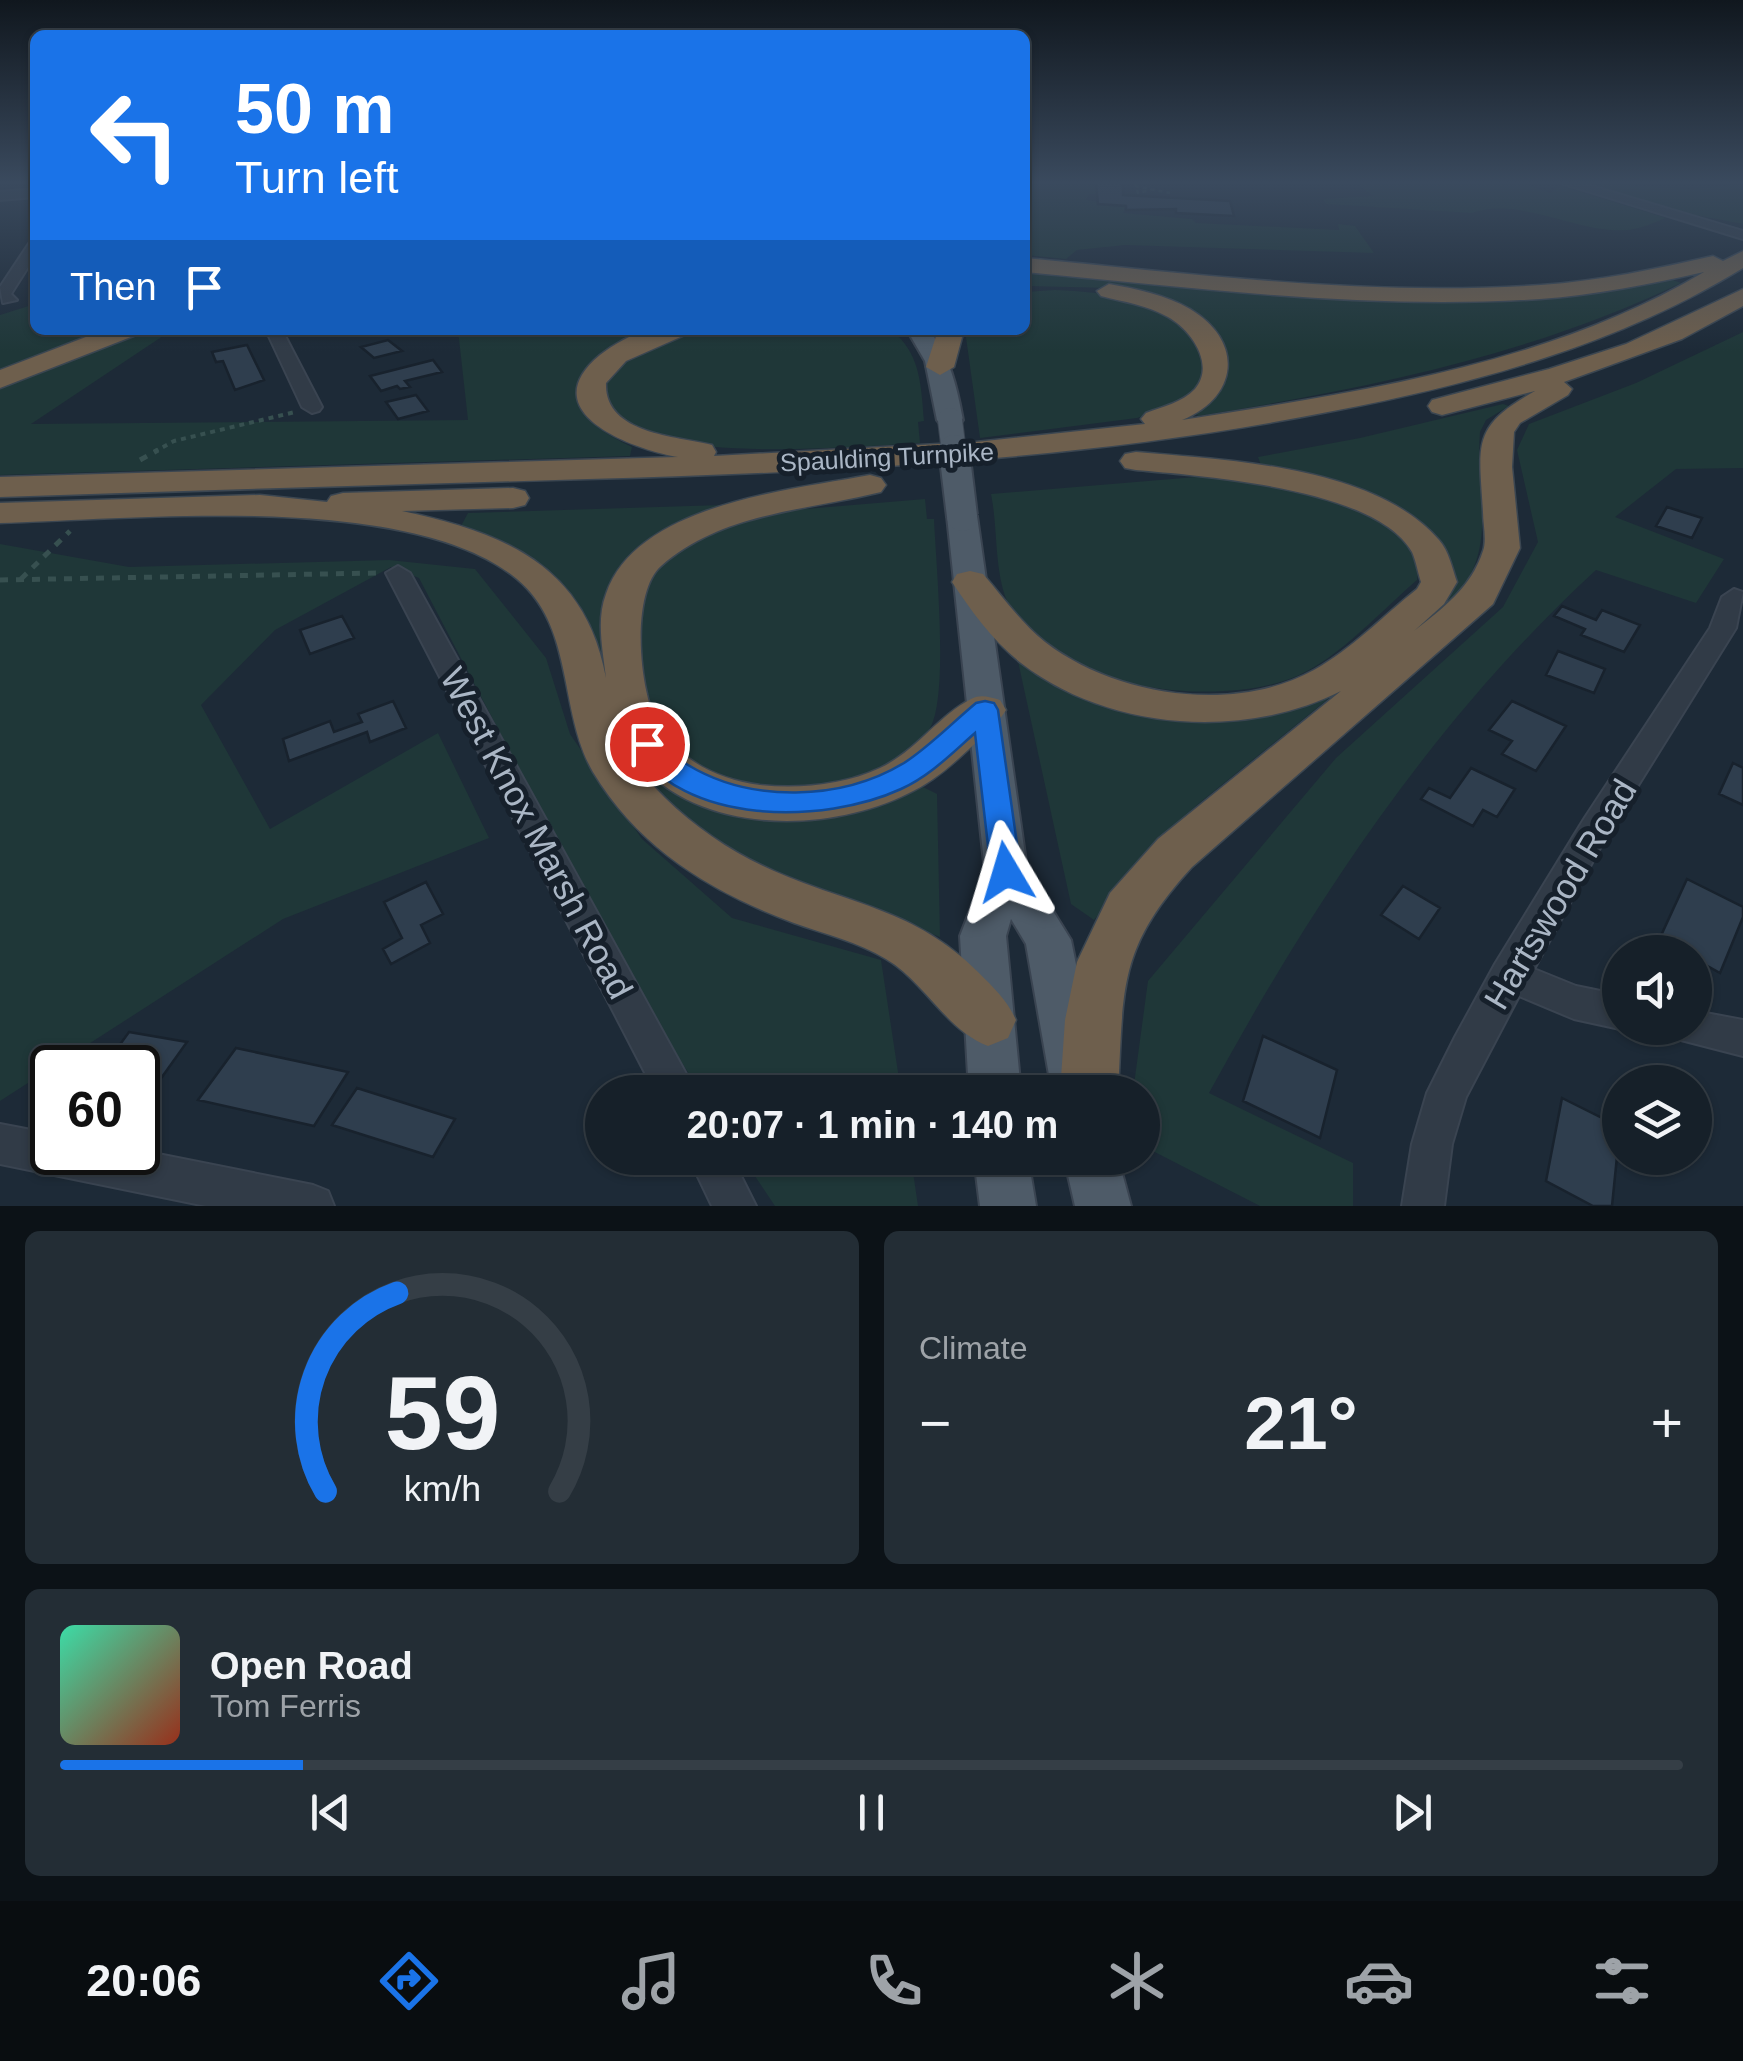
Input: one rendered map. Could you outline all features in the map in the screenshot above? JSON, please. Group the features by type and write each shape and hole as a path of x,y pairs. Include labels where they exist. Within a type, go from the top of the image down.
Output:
{"highway":[{"path":"1030,265 1360,293 1480,296 1628,283 1743,257"},
{"name":"Spaulding Turnpike","path":"0,487 903,458 1092,440 1318,407 1503,364 1660,308 1743,257"},
{"path":"1030,289 1081,288 1143,298 1181,314 1206,335 1217,375 1206,396 1180,412 1092,440"},
{"name":"Spaulding Turnpike","path":"0,513 870,485 1136,461 1281,440 1412,414 1609,358 1718,312 1743,296"},
{"path":"0,380 114,335"},
{"path":"657,335 608,358 590,385 591,398 600,413 624,432 645,440 762,464"},
{"path":"940,367 950,335"},
{"path":"1090,1075 1096,1002 1107,944 1140,887 1480,596 1502,548 1496,467 1500,432 1510,417 1609,358"},
{"path":"970,582 1024,644 1090,683 1154,702 1238,708 1297,694 1329,680 1431,596 1439,582 1432,551 1414,532 1354,499 1270,476 1136,461"},
{"path":"870,485 710,521 680,535 642,564 629,579 619,619 638,729 659,758 714,791 764,802 820,802 873,790 896,780 918,767 985,710"},
{"path":"260,506 434,528 514,559 536,575 568,617 580,648 597,733 617,772 680,840 730,873 909,945 988,1020"}],"main road":[{"path":"922,335 933,348 940,367 950,420 1006,872 1048,940 1074,1075"},
{"path":"993,1075 983,936 1006,872"},
{"path":"1003,1175 1008,1206"},
{"path":"1095,1175 1103,1206"}],"street":[{"path":"9,300 2,296 30,253"},
{"path":"276,335 312,407"},
{"name":"West Knox Marsh Road","path":"398,574 667,1075"},
{"name":"Hartswood Road","path":"1423,1206 1432,1144 1447,1094 1508,975 1595,828 1694,676 1722,628 1734,598"},
{"path":"1508,975 1574,1002 1602,1008"},
{"path":"1712,1032 1743,1038"},
{"path":"0,1144 313,1206"},
{"path":"719,1175 735,1206"}],"path":[{"path":"137,462 174,442 312,407"},
{"path":"20,581 72,529"},
{"path":"0,580 290,572 398,574"}],"green space":[{"path":"1030,238 1364,238 1374,253 1125,245 1077,250 1066,259 1030,255"},
{"path":"1030,267 1345,295 1670,279 1681,283 1565,331 1445,367 1198,416 1194,411 1213,398 1224,383 1215,339 1111,288 1030,286"},
{"path":"1030,292 1096,293 1161,310 1193,336 1203,354 1204,385 1174,406 1137,418 980,438 966,335 1030,335"},
{"path":"30,306 30,335 101,335 0,375 0,315"},
{"path":"1743,332 1743,468 1676,469 1615,517 1724,559 1696,603 1596,570 1537,627 1482,687 1381,815 1291,952 1209,1093 1353,1163 1353,1206 1260,1206 1160,1155 1160,1075 1135,1075 1148,981 1336,758 1503,607 1538,542 1517,450 1529,424 1636,383"},
{"path":"123,335 164,335 31,424 468,420 459,335 644,335 599,357 576,386 587,416 603,431 632,447 630,456 0,475 0,384"},
{"path":"897,335 918,371 924,421 918,422 920,443 789,449 720,447 661,438 612,415 600,383 607,372 628,355 668,337"},
{"path":"1503,404 1509,406 1486,420 1480,432 1481,535 1471,574 1459,593 1197,805 1169,831 1094,920 1071,904 1014,643 1055,671 1250,711 1435,601 1433,541 1262,468 1258,457"},
{"path":"1196,477 1293,490 1368,514 1396,531 1414,553 1417,580 1329,658 1297,676 1264,686 1181,691 1137,685 1094,673 1057,655 1027,631 1003,589 991,494"},
{"path":"925,499 927,519 934,519 939,682 932,724 916,748 891,766 860,779 791,789 756,787 698,770 658,735 644,698 627,617 665,549 769,512"},
{"path":"722,505 723,510 627,563 608,588 600,615 616,705 688,794 915,783 937,794 940,937 724,857 618,754 587,637 485,535 461,526 468,513"},
{"path":"0,544 129,567 389,560 475,569 546,658 570,734 642,839 732,918 881,960 898,1075 690,1075 637,995 419,578 391,567 275,630 201,705 270,829 438,733 489,838 283,919 87,1045 30,1045 30,1082 0,1101"},
{"path":"754,1175 913,1175 918,1206 775,1206"}],"building":[{"path":"388,340 402,351 374,358 361,347"},
{"path":"247,345 264,380 235,390 223,361 216,362 212,352"},
{"path":"433,360 442,372 405,381 410,387 381,391 370,376"},
{"path":"416,395 428,411 398,419 386,402"},
{"path":"1667,507 1702,518 1692,538 1656,526"},
{"path":"1562,606 1596,620 1602,610 1640,625 1624,652 1581,635 1585,629 1554,616"},
{"path":"342,616 354,638 310,654 300,630"},
{"path":"1558,651 1605,669 1594,693 1546,675"},
{"path":"393,701 406,728 370,742 367,732 289,761 283,739 330,721 334,732 362,722 358,714"},
{"path":"1512,701 1566,726 1536,771 1502,754 1512,741 1489,730"},
{"path":"1733,763 1743,768 1743,805 1719,794"},
{"path":"1471,768 1515,789 1497,817 1483,810 1473,826 1421,799 1429,788 1450,798"},
{"path":"1687,879 1743,907 1743,917 1720,973 1712,969 1712,935 1661,935"},
{"path":"426,882 443,914 421,925 430,943 391,964 383,949 402,938 384,902"},
{"path":"1403,886 1440,908 1419,939 1381,915"},
{"path":"129,1032 187,1042 160,1080 160,1045 120,1045"},
{"path":"1263,1036 1337,1070 1320,1138 1243,1101"},
{"path":"236,1048 348,1072 314,1126 198,1100"},
{"path":"357,1088 455,1119 433,1157 332,1125"},
{"path":"1562,1098 1602,1118 1602,1175 1615,1175 1612,1206 1593,1206 1546,1181"}],"route":[{"path":"647,744 675,771 714,791 764,802 820,802 873,790 896,780 918,767 985,710 1006,872"}]}
